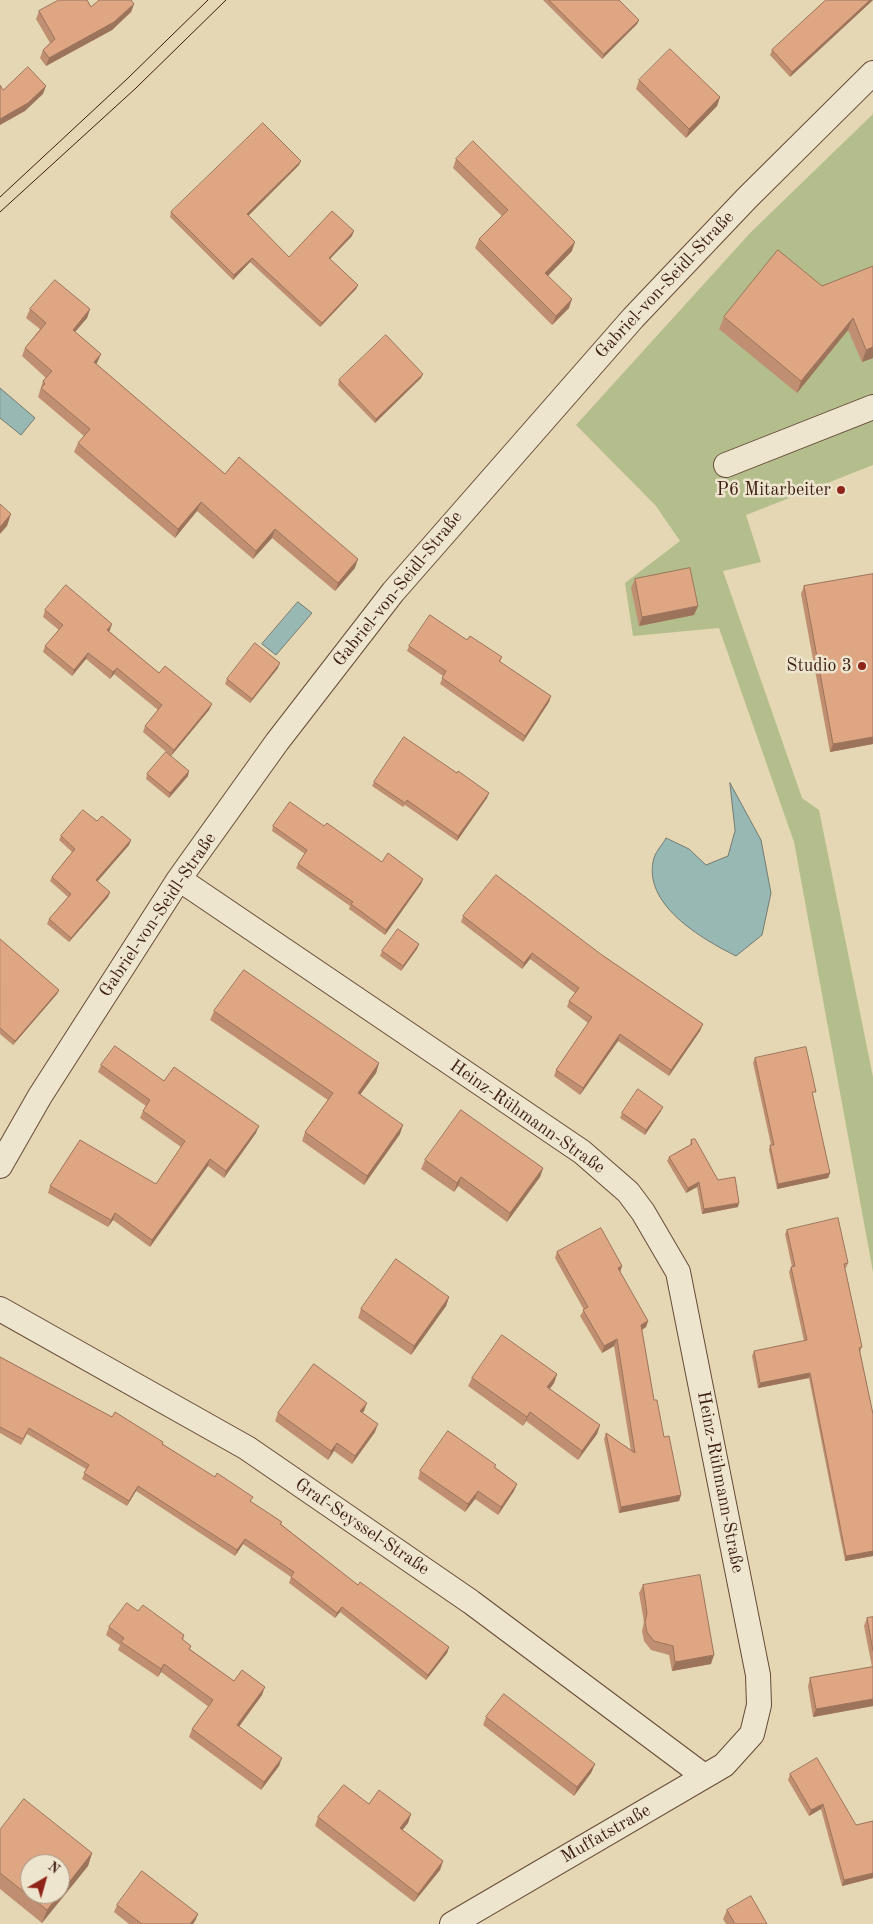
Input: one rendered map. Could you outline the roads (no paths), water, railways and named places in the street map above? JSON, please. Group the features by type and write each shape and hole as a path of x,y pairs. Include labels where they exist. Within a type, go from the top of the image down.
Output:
{"street":[{"name":"Gabriel-von-Seidl-Straße","path":"0,1166 40,1096 179,879 306,703 419,560 633,318 746,198 873,72"},
{"path":"726,465 873,406"},
{"name":"Heinz-Rühmann-Straße","path":"179,879 582,1152 628,1192 643,1212 678,1272 758,1675 759,1705 752,1734"},
{"name":"Graf-Seyssel-Straße","path":"0,1309 25,1321 247,1448 471,1602 704,1776"},
{"name":"Muffatstraße","path":"452,1924 724,1765 752,1734"}],"water":[{"path":"0,388 35,418 21,435 0,418"},
{"path":"298,602 312,613 276,655 262,644"},
{"path":"730,783 761,840 771,893 762,935 736,956 707,940 677,918 665,905 652,875 655,855 666,838 689,849 706,865 728,856 735,831"}],"tram line":[{"path":"0,197 127,79 208,0"},
{"path":"0,212 136,88 226,0"}],"place":[{"name":"P6 Mitarbeiter","path":"841,490"},
{"name":"Studio 3","path":"862,666"}]}
